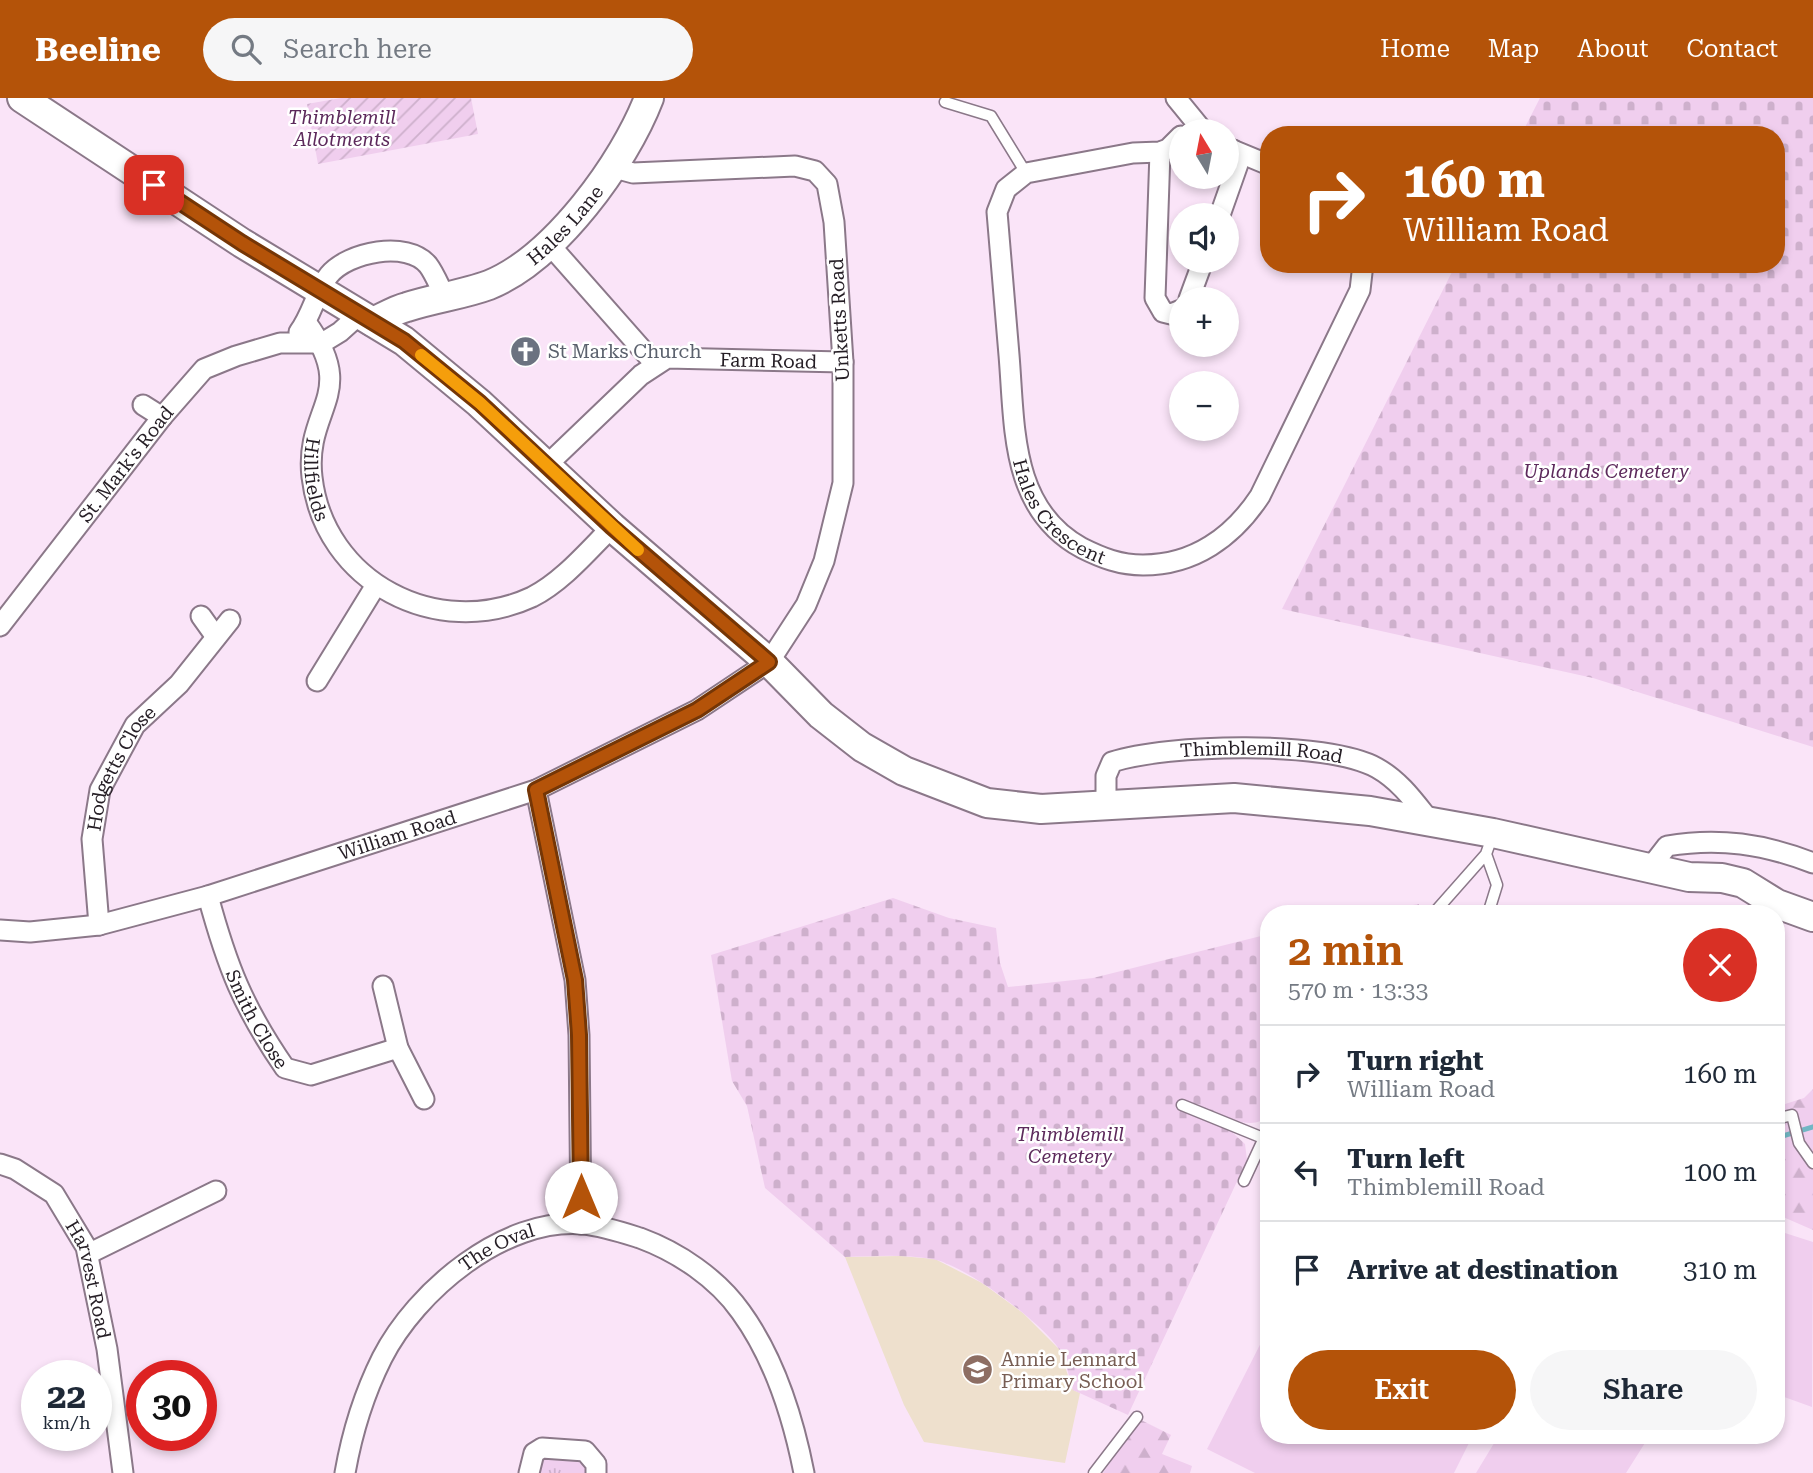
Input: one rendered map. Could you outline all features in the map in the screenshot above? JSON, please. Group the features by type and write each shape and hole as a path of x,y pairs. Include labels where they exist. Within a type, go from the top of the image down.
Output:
{"main road":[{"path":"22,98 242,243 404,341 480,403 612,527 769,662 909,757 987,788 1070,806 1234,798 1368,811 1430,821 1489,844 1650,868 1689,877 1722,878 1743,883 1780,905"},
{"name":"Hales Lane","path":"366,318 491,284 524,265 550,244 599,187 649,98"},
{"name":"Hales Lane","path":"404,341 418,320 442,299"},
{"path":"1785,907 1813,917"}],"street":[{"path":"1026,173 1169,147"},
{"path":"1239,153 1260,161"},
{"name":"Unketts Road","path":"611,167 633,173 795,166 815,171 827,184 834,222 843,362 843,483 835,525 806,605 769,662"},
{"name":"Hales Crescent","path":"1026,173 1006,188 997,212 1017,452 1023,477 1037,508 1062,537 1102,558 1127,565 1156,565 1180,560 1225,538 1244,520 1260,496 1360,290 1362,273"},
{"path":"1169,173 1155,298 1163,312 1169,314"},
{"path":"546,466 655,364 550,244"},
{"name":"St. Mark's Road","path":"281,344 299,332 306,322 328,276 342,264 361,254 391,251 409,255 427,264 442,299"},
{"path":"321,343 366,318"},
{"name":"Hillfields","path":"306,322 321,343 332,373 312,452 312,477 323,522 345,558 376,585 404,600 444,611 488,610 532,596 570,568 612,527"},
{"name":"St. Mark's Road","path":"0,626 162,417 204,369 236,356 281,344 321,343"},
{"name":"Farm Road","path":"655,364 667,358 843,362"},
{"path":"144,405 162,417"},
{"path":"317,681 376,585"},
{"path":"201,616 216,637"},
{"name":"Hodgetts Close","path":"99,925 92,839 100,790 135,725 179,684 230,620"},
{"name":"William Road","path":"0,930 30,932 99,925 208,896 536,790 697,710 769,662"},
{"name":"Thimblemill Road","path":"1106,804 1106,776 1112,762 1126,758 1204,749 1301,750 1343,755 1377,768 1404,788 1430,821"},
{"path":"536,790 575,980 579,1035 581,1224"},
{"path":"1650,868 1667,846 1699,841 1753,843 1813,863"},
{"name":"Smith Close","path":"208,896 226,962 240,996 285,1068 311,1075 398,1048"},
{"path":"383,986 398,1048 424,1099"},
{"name":"Harvest Road","path":"0,1164 15,1169 54,1194 88,1254 107,1349 123,1473"},
{"path":"88,1254 216,1191"},
{"name":"The Oval","path":"345,1473 350,1441 383,1356 433,1290 470,1259 527,1231 581,1224 618,1230 663,1246 705,1275 740,1311 773,1368 797,1436 804,1473"},
{"path":"529,1473 534,1453 542,1448 585,1451 596,1464 596,1473"}],"lane":[{"path":"945,102 991,116 1026,173"},
{"path":"1440,905 1489,844"},
{"path":"1489,844 1497,885 1491,905"},
{"path":"1182,1105 1260,1137"},
{"path":"1785,1116 1792,1115 1799,1143 1813,1163"},
{"path":"1244,1181 1260,1145"},
{"path":"1094,1473 1137,1417"}],"shaded area":[{"name":"Annie Lennard Primary School","path":"900,1256 935,1259 982,1283 1023,1313 1059,1349 1073,1390 1080,1393 1065,1463 924,1442 904,1405 845,1257"}],"green space":[{"name":"Thimblemill Allotments","path":"341,98 471,98 478,134 318,164 307,104"},
{"name":"Uplands Cemetery","path":"1540,98 1813,98 1813,747 1593,678 1282,609 1451,273 1785,273 1785,126 1526,126"},
{"name":"Thimblemill Cemetery","path":"893,898 949,918 996,928 1000,963 1008,987 1093,978 1260,936 1260,1121 1237,1121 1233,1133 1245,1144 1247,1160 1128,1415 1073,1390 1061,1353 1050,1338 1001,1296 963,1271 946,1263 921,1257 845,1257 765,1188 747,1106 732,1081 711,955"},
{"path":"1813,1089 1813,1230 1785,1218 1785,1104 1804,1098"},
{"path":"1785,1233 1813,1242 1812,1407 1785,1397"},
{"path":"1260,1345 1260,1444 1468,1444 1454,1473 1255,1473 1207,1449"},
{"path":"1139,1419 1171,1435 1162,1454 1192,1466 1190,1473 1103,1473"},
{"path":"1494,1444 1644,1444 1626,1473 1476,1473"},
{"path":"580,1455 590,1473 534,1473 542,1457"}],"waterway":[{"path":"1785,1135 1813,1127"}],"slow traffic":[{"path":"421,355 480,403 638,550"}],"place":[{"name":"St Marks Church","path":"525,351"},
{"name":"Annie Lennard Primary School","path":"978,1370"}],"route":[{"path":"154,185 242,243 404,341 480,403 612,527 769,662 697,710 536,790 554,865 575,980 579,1035 581,1197"}]}
